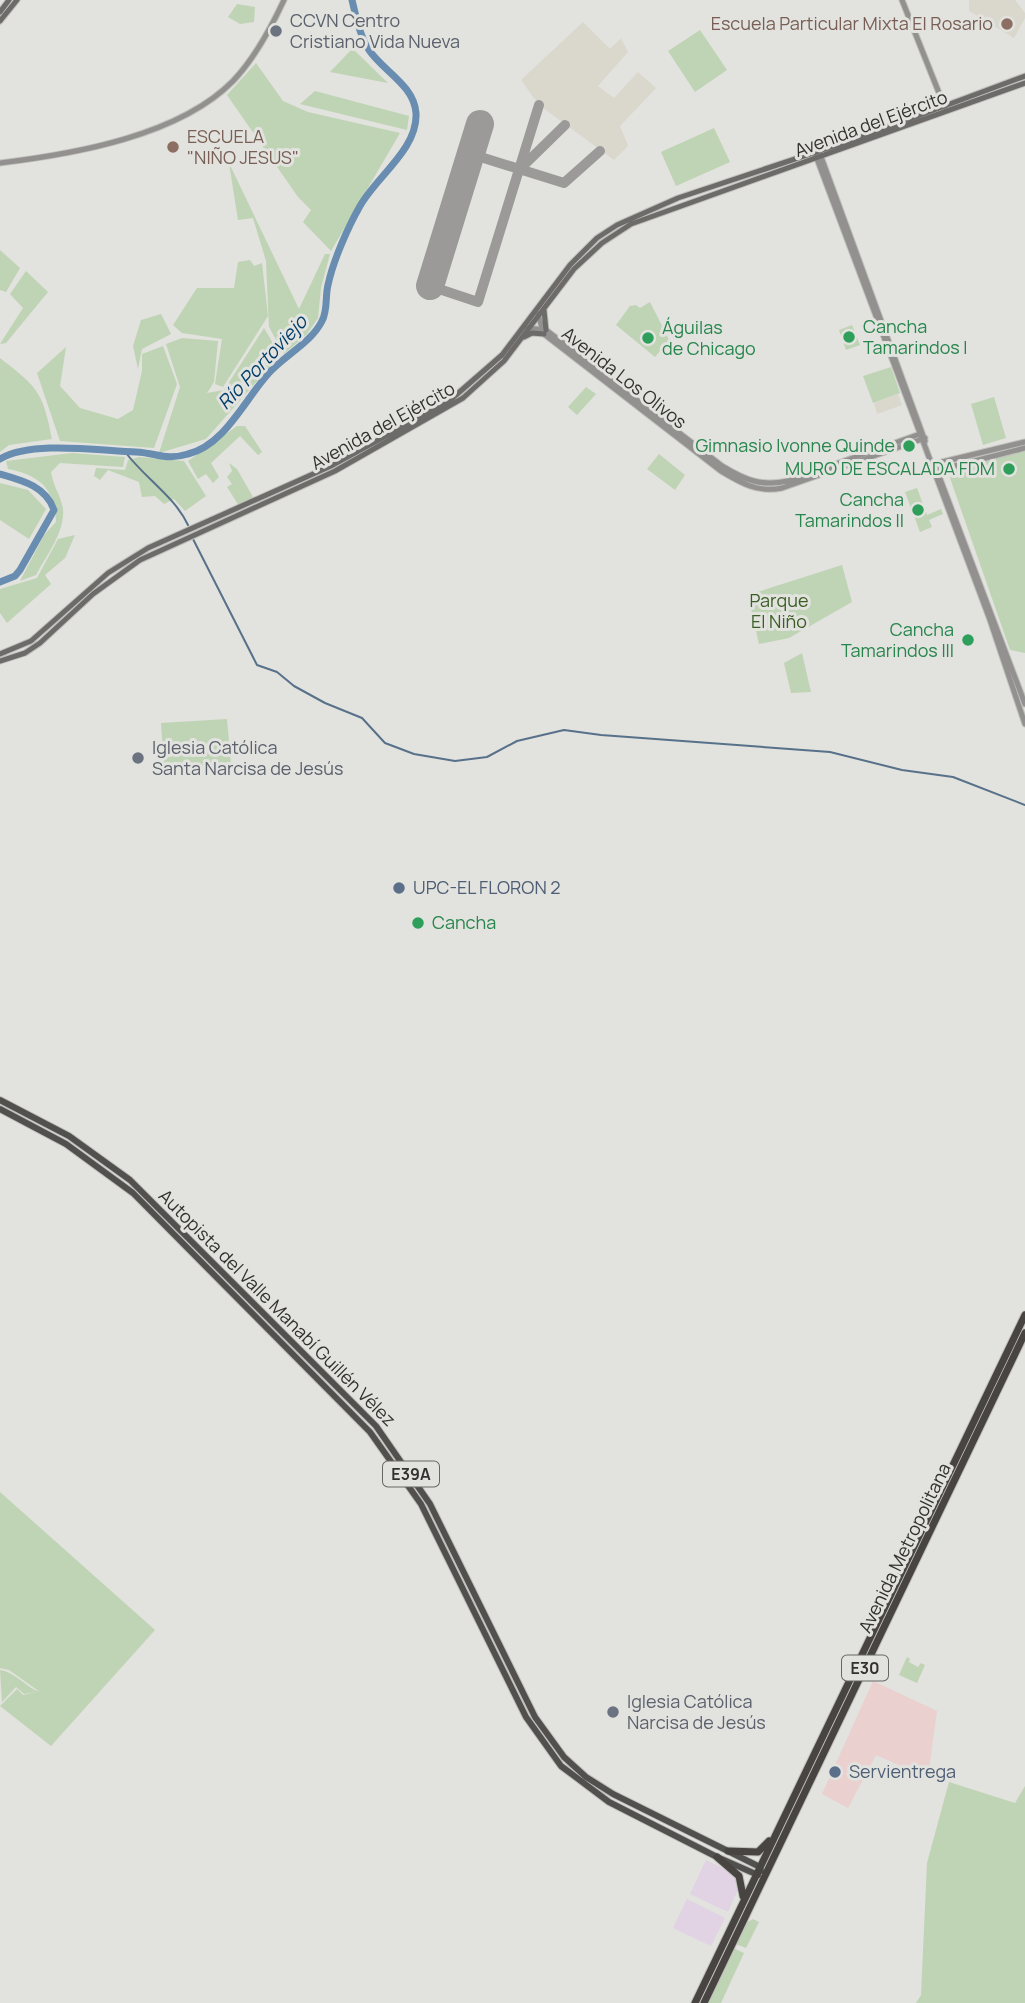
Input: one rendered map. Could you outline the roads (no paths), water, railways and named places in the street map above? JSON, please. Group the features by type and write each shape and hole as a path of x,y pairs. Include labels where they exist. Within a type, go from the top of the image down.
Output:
{"highway":[{"name":"E30","path":"695,2003 743,1900 761,1873 778,1829 948,1484 1025,1315"},
{"name":"Avenida Metropolitana","path":"704,2003 727,1957 761,1873 948,1484 1025,1333"},
{"path":"728,1851 758,1852 778,1829"},
{"path":"717,1857 739,1876 743,1900"},
{"path":"718,1953 727,1957"}],"main road":[{"path":"0,12 9,0"},
{"path":"0,21 17,0"},
{"name":"Avenida del Ejército","path":"945,109 1025,76"},
{"name":"Avenida del Ejército","path":"0,654 31,641 100,580 148,548 322,471 448,402 502,355 589,254 631,224 945,109 1025,83"},
{"path":"519,342 532,333 543,330 542,306"},
{"name":"Avenida del Ejército","path":"0,661 25,653 40,643 93,594 148,555 335,471 450,407 486,380 537,318"},
{"name":"Autopista del Valle Manabí Guillén Vélez","path":"0,1100 69,1136 130,1180 376,1426 430,1504 535,1717 564,1757 600,1787 728,1851 761,1873"},
{"name":"Autopista del Valle Manabí Guillén Vélez","path":"0,1109 66,1144 133,1194 370,1432 421,1504 526,1717 543,1745 561,1766 597,1795 717,1857 761,1873"}],"street":[{"path":"0,163 99,145 148,130 198,107 219,94 239,74 284,0"},
{"path":"902,0 945,109"},
{"path":"818,155 1019,698 1025,724"},
{"path":"537,318 542,306"},
{"name":"Avenida Los Olivos","path":"537,318 543,330 721,471 759,489 774,490 796,484 922,436"},
{"name":"Avenida Los Olivos","path":"521,330 530,327 543,330"},
{"path":"922,436 1025,704"},
{"path":"936,467 1025,442"},
{"path":"936,467 1025,448"}],"waterway":[{"name":"Río Portoviejo","path":"0,459 14,453 48,448 136,452 173,457 201,449 224,431 269,373 317,329 325,312 327,289 341,244 360,206 403,151 415,126 416,113 410,94 369,50 361,33 352,0"},
{"path":"126,453 176,505 188,525"},
{"name":"Río Portoviejo","path":"0,474 39,490 54,510 20,570 15,576 0,582"},
{"path":"193,539 257,665 277,672 294,686 325,703 362,718 385,743 414,754 455,761 487,757 517,741 564,730 830,752 902,770 953,777 1025,805"}],"place":[{"name":"Escuela Particular Mixta El Rosario","path":"1007,24"},
{"name":"CCVN Centro Cristiano Vida Nueva","path":"276,31"},
{"name":"ESCUELA \"NIÑO JESUS\"","path":"173,147"},
{"name":"Cancha Tamarindos I","path":"849,337"},
{"name":"Águilas de Chicago","path":"648,338"},
{"name":"Gimnasio Ivonne Quinde","path":"909,446"},
{"name":"MURO DE ESCALADA FDM","path":"1009,469"},
{"name":"Cancha Tamarindos II","path":"918,510"},
{"name":"Cancha Tamarindos III","path":"968,640"},
{"name":"Iglesia Católica Santa Narcisa de Jesús","path":"138,758"},
{"name":"UPC-EL FLORON 2","path":"399,888"},
{"name":"Cancha","path":"418,923"},
{"name":"Iglesia Católica Narcisa de Jesús","path":"613,1712"},
{"name":"Servientrega","path":"835,1772"}],"park label":[{"name":"Parque El Niño","path":"779,611"}]}
